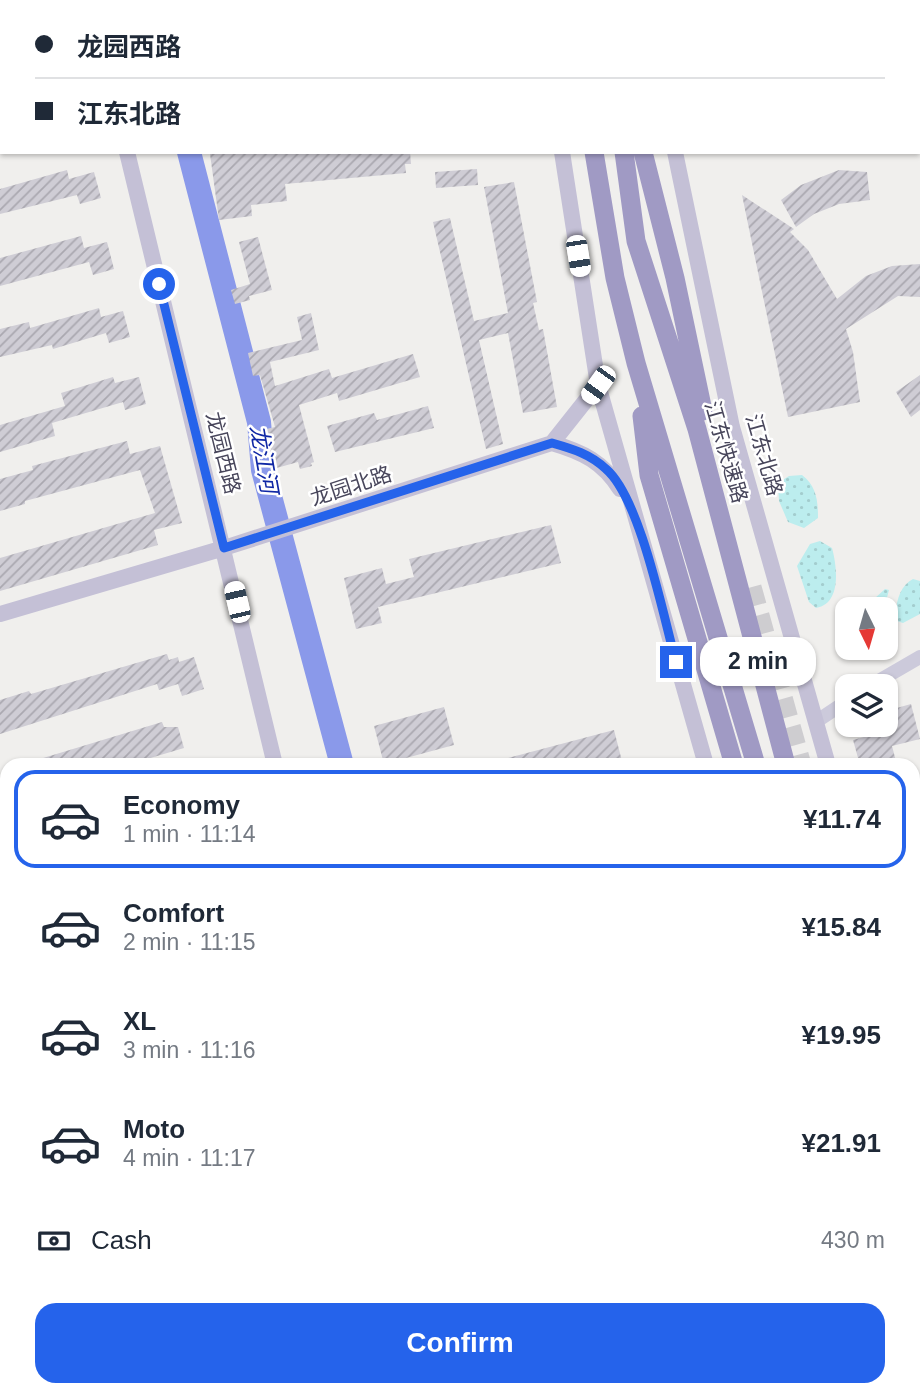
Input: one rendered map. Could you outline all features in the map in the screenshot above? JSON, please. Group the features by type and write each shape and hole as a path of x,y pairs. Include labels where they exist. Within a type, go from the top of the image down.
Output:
{"highway":[{"path":"592,154 615,278 635,363 754,758"},
{"name":"江东快速路","path":"624,154 636,241 697,429 784,758"},
{"path":"644,154 675,278"},
{"path":"655,154 675,278 699,396 752,587"},
{"path":"635,363 649,475 732,758"}],"main road":[{"name":"龙园西路","path":"127,154 273,758"},
{"path":"562,154 598,385 704,758"},
{"name":"江东北路","path":"675,154 696,268 732,428 826,758"},
{"path":"598,385 552,443 583,452 608,470 632,508"},
{"name":"龙园北路","path":"0,614 224,548 552,443"}],"street":[{"path":"891,674 920,657"},
{"path":"817,721 835,709"}],"shaded area":[{"path":"802,475 813,488 818,511 818,518 804,528 788,522 779,501 778,483 789,476"},
{"path":"820,541 832,548 836,583 830,599 816,608 809,602 797,566 810,544"},
{"path":"913,579 920,581 920,614 903,623 898,621 898,600 908,582"},
{"path":"885,589 889,590 887,597 876,597"}],"building":[{"path":"210,154 410,154 411,164 405,164 406,173 285,184 287,201 251,205 252,216 219,220"},
{"path":"477,169 478,185 436,188 435,172"},
{"path":"67,170 69,179 94,172 101,198 80,204 77,195 0,214 0,189"},
{"path":"839,170 867,172 870,200 839,204 814,214 796,227 781,200 801,185"},
{"path":"514,182 537,302 533,303 539,330 543,329 557,407 523,413 508,333 479,340 503,444 486,449 433,222 450,218 474,321 508,313 484,187"},
{"path":"742,195 794,229 790,232 808,250 837,299 866,276 892,266 920,264 920,297 898,296 846,329 853,352 860,402 788,417"},
{"path":"81,236 84,248 107,242 114,269 93,275 89,262 0,286 0,258"},
{"path":"258,237 272,290 249,296 250,300 235,304 231,290 250,284 239,242"},
{"path":"99,308 101,317 123,311 130,337 109,343 106,333 53,349 52,345 0,357 0,329 29,322 30,328"},
{"path":"311,313 319,350 270,362 275,386 329,369 332,378 413,354 420,377 339,401 337,393 299,405 314,462 311,463 312,466 300,469 298,462 273,469 262,430 275,427 260,375 253,376 248,353 302,340 297,317"},
{"path":"920,375 920,410 911,417 896,392"},
{"path":"113,377 115,383 139,377 146,404 125,410 123,402 52,423 55,436 0,452 0,425 65,406 61,393"},
{"path":"428,406 434,428 335,452 327,426 374,413 377,420"},
{"path":"127,441 130,454 160,446 182,523 154,530 158,545 0,591 0,558 155,513 140,470 25,501 25,504 0,511 0,479 33,470 32,466"},
{"path":"551,525 561,563 378,607 382,623 356,629 344,578 382,568 386,584 414,577 409,559"},
{"path":"167,654 169,660 178,657 179,662 194,657 204,689 182,696 178,684 159,690 157,684 0,734 0,700 29,691 31,694"},
{"path":"911,704 920,739 892,746 895,758 858,758 853,740 864,737 898,737 898,708"},
{"path":"444,707 454,745 406,758 382,758 374,726"},
{"path":"162,722 164,727 178,727 184,748 150,758 43,758"},
{"path":"614,730 621,758 508,758"}],"waterway":[{"name":"龙江河","path":"190,154 259,422 263,470 340,758"}],"tunnel":[{"path":"752,587 800,758"}],"route":[{"path":"159,284 224,548 552,443 583,452 608,470 632,508 676,662"}]}
